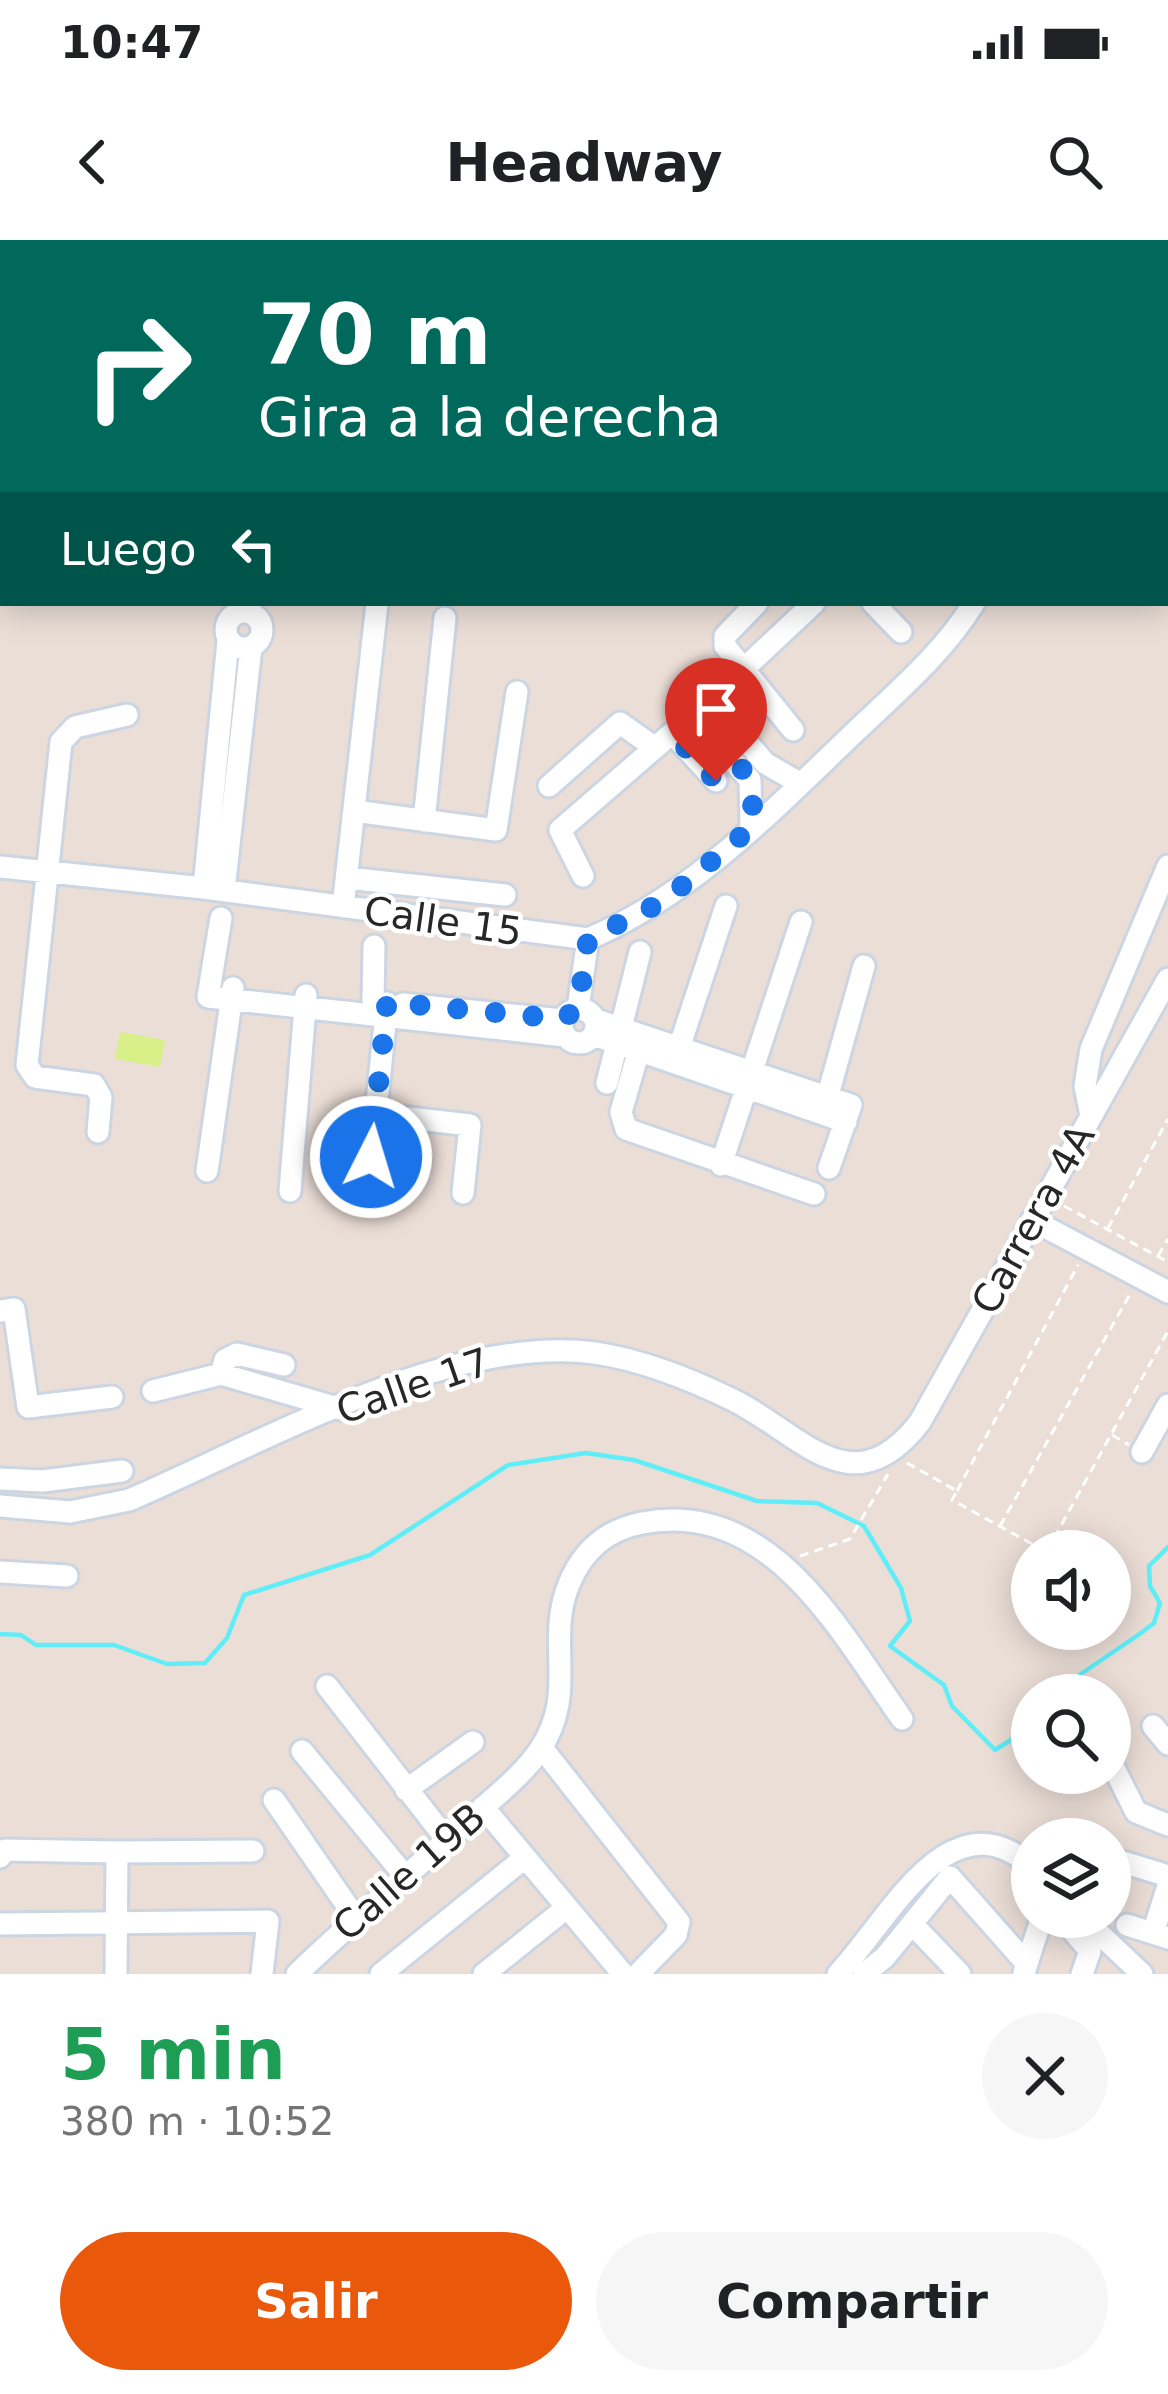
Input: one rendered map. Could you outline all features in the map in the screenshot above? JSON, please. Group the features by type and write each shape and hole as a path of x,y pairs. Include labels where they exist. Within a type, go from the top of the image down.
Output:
{"street":[{"path":"344,907 377,606"},
{"path":"755,606 725,636 725,646 793,730"},
{"path":"583,876 560,830 679,732 714,721 716,703 811,606"},
{"path":"876,606 901,632"},
{"path":"579,1024 588,939 664,901 752,827 940,652 972,606"},
{"path":"424,820 445,618"},
{"path":"214,889 240,644"},
{"path":"716,781 679,732 686,697 697,691 716,703 765,764 801,784"},
{"path":"354,811 496,830 517,692"},
{"path":"98,1132 100,1090 35,1077 27,1065 61,742 75,727 127,715"},
{"path":"549,786 620,723 679,732 750,780 752,827"},
{"path":"1091,1116 1085,1086 1091,1049 1168,866"},
{"name":"Calle 15","path":"0,867 214,889 588,939"},
{"path":"347,878 505,895"},
{"path":"677,1054 726,906"},
{"path":"207,1171 221,992 221,918"},
{"path":"721,1165 801,922"},
{"path":"368,1200 382,1006 374,946"},
{"path":"640,952 626,1040 621,1112 626,1129 814,1194"},
{"path":"828,1095 864,966"},
{"name":"Carrera 4A","path":"890,1453 920,1422 1168,979"},
{"path":"221,992 579,1024 849,1114"},
{"path":"290,1191 305,1001"},
{"path":"607,1083 626,1040"},
{"path":"749,1080 828,1095 849,1114"},
{"path":"374,1114 470,1125 463,1193"},
{"path":"829,1168 849,1114"},
{"path":"1032,1220 1168,1292"},
{"path":"0,1311 14,1309 28,1407 112,1397"},
{"name":"Calle 17","path":"0,1506 70,1513 130,1501 341,1409 469,1360 547,1350 590,1352 653,1367 730,1399 794,1444 835,1462 890,1453"},
{"path":"221,1373 226,1360 237,1354 284,1365"},
{"path":"153,1391 221,1373 341,1409"},
{"path":"0,1402 26,1396"},
{"path":"1142,1452 1168,1405"},
{"path":"0,1479 44,1481 122,1471"},
{"path":"638,1974 676,1935 680,1922 542,1748 562,1691 560,1634 566,1593 584,1557 603,1537 646,1522 692,1522 735,1535 782,1562 814,1595 902,1719"},
{"path":"0,1572 67,1576"},
{"path":"327,1686 447,1840"},
{"path":"1153,1726 1168,1744"},
{"path":"406,1790 473,1742"},
{"name":"Calle 19B","path":"297,1974 355,1917 483,1808 542,1748"},
{"path":"302,1751 405,1876"},
{"path":"1127,1794 1136,1812 1168,1826"},
{"path":"274,1801 355,1917"},
{"path":"483,1808 623,1974"},
{"path":"838,1974 933,1864 964,1844 986,1840 1011,1849"},
{"path":"0,1857 5,1850 253,1851"},
{"path":"116,1974 117,1852"},
{"path":"381,1974 523,1861"},
{"path":"1131,1865 1168,1876"},
{"path":"863,1974 885,1957 950,1877 1025,1969"},
{"path":"1131,1926 1160,1935 1168,1886"},
{"path":"484,1974 565,1909"},
{"name":"Calle 19B","path":"0,1924 268,1921 262,1974"},
{"path":"917,1929 960,1974"},
{"path":"1025,1969 1035,1938"},
{"path":"1079,1938 1090,1951 1082,1974"},
{"path":"1104,1938 1142,1974"}],"path":[{"path":"1107,1229 1168,1119"},
{"path":"1046,1196 1168,1262"},
{"path":"1159,1256 1168,1239"},
{"path":"1011,1532 952,1500 1086,1249"},
{"path":"1000,1526 1140,1277"},
{"path":"1058,1530 1168,1331"},
{"path":"890,1453 957,1491"},
{"path":"782,1562 850,1539 880,1486"}],"green space":[{"path":"120,1032 165,1040 160,1067 115,1059"}],"waterway":[{"path":"0,1634 21,1635 36,1645 114,1645 167,1664 205,1663 227,1638 244,1595 370,1555 508,1465 586,1453 634,1460 757,1501 817,1503 864,1526 901,1588 910,1621 890,1646 944,1685 952,1706 995,1750 1014,1738 1026,1697 1072,1680 1154,1623 1160,1603 1150,1586 1149,1566 1168,1547"}],"route":[{"path":"371,1157 387,1002 563,1019 578,1008 588,939 664,901 752,827 750,780 703,727 686,721 672,733 716,781"}]}
